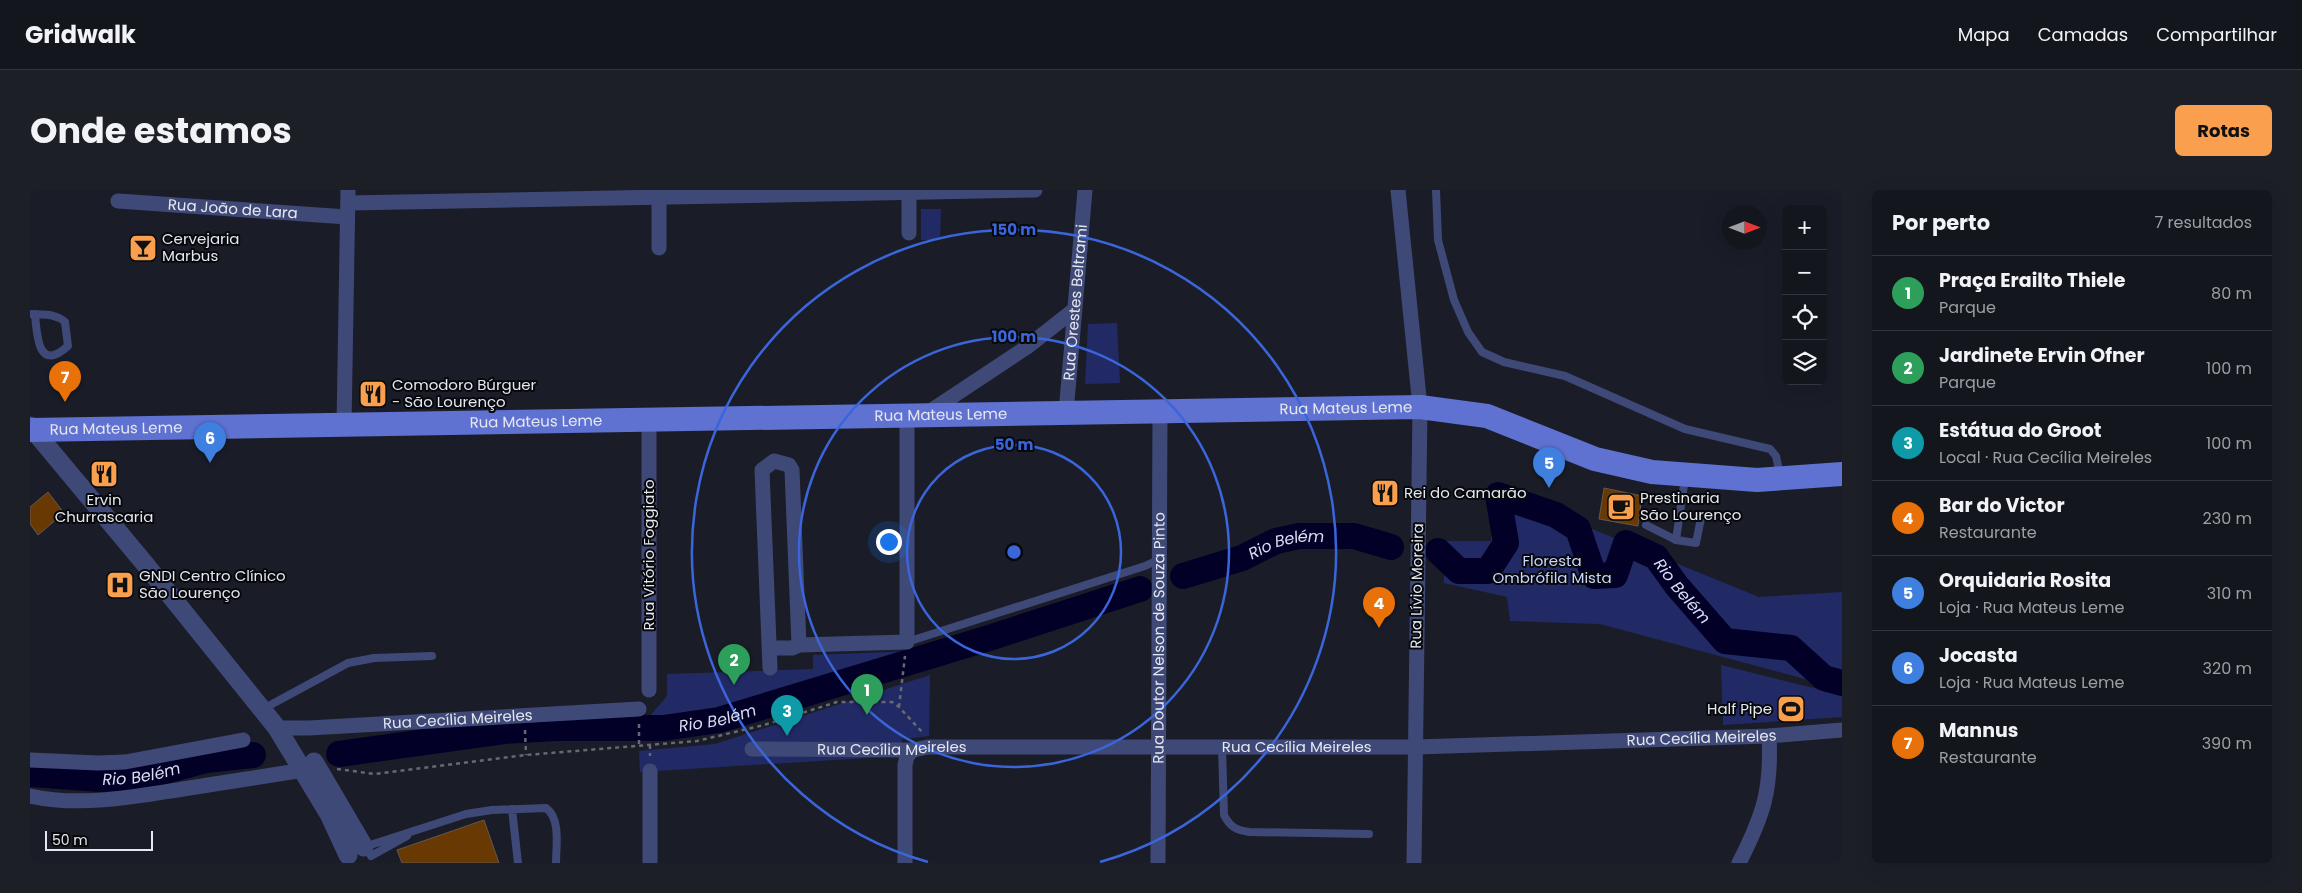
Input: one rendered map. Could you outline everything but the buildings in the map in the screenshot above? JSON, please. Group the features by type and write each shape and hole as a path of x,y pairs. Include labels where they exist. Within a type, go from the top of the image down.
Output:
{"main road":[{"name":"Rua Mateus Leme","path":"31,429 1420,407 1487,416 1595,459 1685,476 1724,480 1781,480 1842,474"}],"street":[{"name":"Rua João de Lara","path":"118,201 348,203 659,194 1035,190"},
{"name":"Rua Orestes Beltrami","path":"1066,413 1085,190"},
{"name":"Rua Lívio Moreira","path":"1398,190 1420,407 1416,566 1414,863"},
{"path":"910,191 910,233"},
{"path":"659,194 659,248"},
{"path":"344,425 348,203"},
{"path":"770,648 792,648 799,645 907,642 915,415 1027,347 1074,310"},
{"name":"Rua Doutor Nelson de Souza Pinto","path":"1158,863 1160,412"},
{"name":"Rua Vitório Foggiato","path":"649,420 650,690"},
{"path":"31,429 277,728 304,770 333,822 360,857"},
{"path":"770,668 762,470 774,461 789,465 792,470 799,645"},
{"name":"Rua Cecília Meireles","path":"277,728 639,715"},
{"path":"277,728 308,752 360,857"},
{"name":"Rua Cecília Meireles","path":"752,749 1416,747 1769,736 1842,730"},
{"path":"1739,863 1757,828 1765,805 1769,783 1769,736"},
{"path":"30,760 98,763 125,762 243,740"},
{"path":"905,863 905,765 907,756 913,750"},
{"path":"30,796 73,801 122,799 304,770"},
{"path":"650,771 650,863"}],"lane":[{"path":"1436,190 1438,240 1454,300 1468,332 1482,352 1504,362 1565,376 1685,429 1770,449 1776,456 1781,480"},
{"path":"33,314 57,315 66,322 68,346 59,354 50,356 42,352 38,343 33,314"},
{"path":"1676,540 1685,476"},
{"path":"1646,525 1676,540 1696,543 1701,518"},
{"path":"907,642 1146,566 1160,559"},
{"path":"262,709 348,663 374,658 432,656"},
{"path":"1222,748 1224,816 1229,825 1237,830 1249,832 1369,834"},
{"path":"360,857 425,826 466,814 512,809 546,808 552,813 555,820 556,863"},
{"path":"512,809 518,863"}],"path":[{"path":"899,707 905,658"},
{"path":"336,769 375,774 526,755 697,741 764,725 837,702 877,700 892,702 924,734 929,736"},
{"path":"639,715 639,745"},
{"path":"525,739 526,755"}],"green space":[{"path":"921,209 941,209 940,240 921,240"},
{"path":"1117,323 1120,383 1085,384 1088,324"},
{"name":"Floresta Ombrófila Mista","path":"1494,489 1759,597 1842,592 1842,689 1600,624 1510,621 1507,597 1444,583 1444,541 1491,541"},
{"path":"914,651 741,703 644,723 667,696 667,674 813,669 813,655"},
{"path":"1721,665 1842,695 1842,717 1723,725"},
{"path":"930,675 929,736 902,739 899,756 640,772 639,751 715,744"}],"waterway":[{"name":"Rio Belém","path":"1438,551 1459,571 1488,571 1506,543 1498,495 1556,515 1578,529 1594,576 1615,575 1626,543 1656,557 1677,586 1725,641 1791,648 1824,678 1842,683"},
{"name":"Rio Belém","path":"1183,576 1242,558 1276,541 1299,536 1354,536 1391,547"},
{"name":"Rio Belém","path":"339,754 504,731 555,728 663,728 719,720 989,638 1140,589"},
{"name":"Rio Belém","path":"30,774 100,779 131,778 206,760 253,755"}],"place":[{"name":"Cervejaria Marbus","path":"143,248"},
{"name":"Comodoro Búrguer - São Lourenço","path":"373,394"},
{"name":"Mannus","path":"65,402"},
{"name":"Jocasta","path":"210,463"},
{"name":"Ervin Churrascaria","path":"104,474"},
{"name":"Orquidaria Rosita","path":"1549,488"},
{"name":"Rei do Camarão","path":"1385,493"},
{"name":"Prestinaria São Lourenço","path":"1621,507"},
{"name":"GNDI Centro Clínico São Lourenço","path":"120,585"},
{"name":"Bar do Victor","path":"1379,628"},
{"name":"Jardinete Ervin Ofner","path":"734,685"},
{"name":"Half Pipe","path":"1791,709"},
{"name":"Praça Erailto Thiele","path":"867,715"},
{"name":"Estátua do Groot","path":"787,736"}]}
